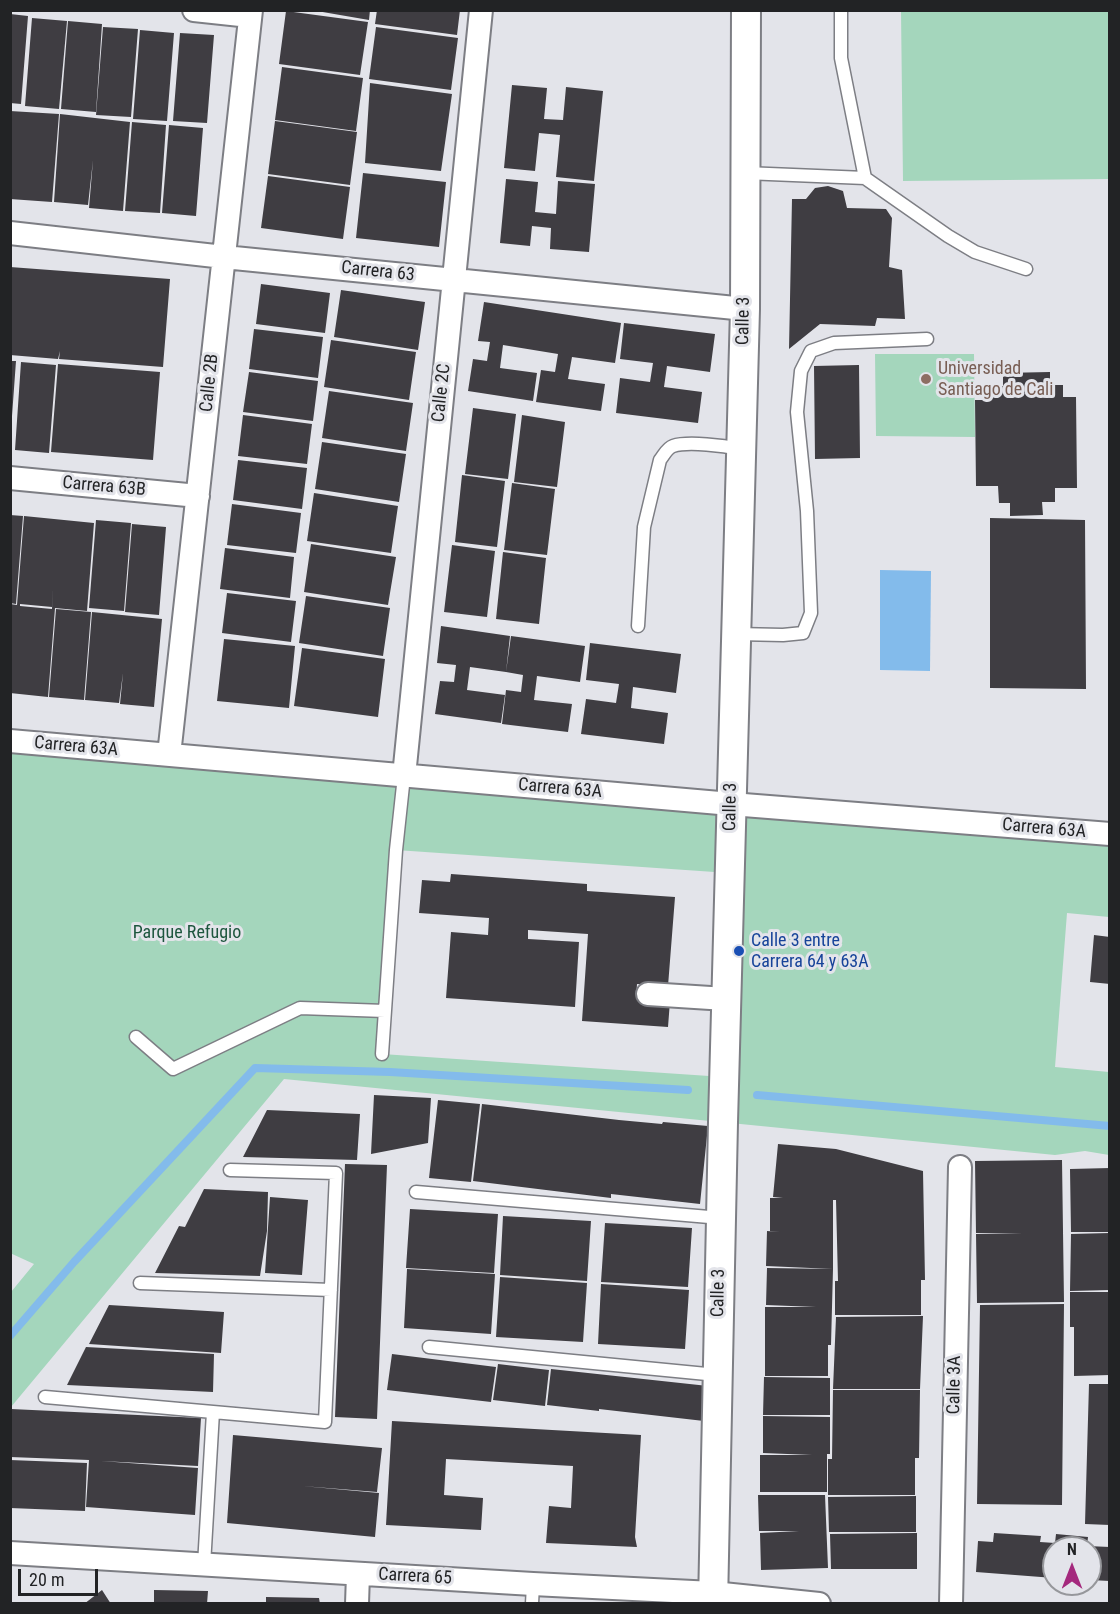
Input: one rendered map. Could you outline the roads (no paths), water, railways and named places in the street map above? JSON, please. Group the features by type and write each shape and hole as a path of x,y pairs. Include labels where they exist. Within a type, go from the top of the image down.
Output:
{"street":[{"path":"194,10 251,13"},
{"name":"Calle 2C","path":"404,776 481,10"},
{"name":"Calle 3","path":"713,1598 726,999 745,309 746,10"},
{"name":"Calle 2B","path":"169,755 251,13"},
{"name":"Carrera 63","path":"10,233 224,257 745,309"},
{"name":"Carrera 63B","path":"10,478 198,496"},
{"name":"Carrera 63A","path":"10,741 731,804 1110,834"},
{"path":"648,994 726,999"},
{"name":"Calle 3A","path":"951,1604 960,1167"},
{"name":"Carrera 65","path":"10,1553 358,1574 533,1594 713,1598 819,1604"},
{"path":"357,1604 358,1574"}],"lane":[{"path":"841,10 841,58 865,178"},
{"path":"745,173 865,178 975,252 1026,269"},
{"path":"736,634 803,633 811,613 807,511 797,412 801,371 811,351 834,343 927,339"},
{"path":"638,626 644,527 660,460 667,450 674,446 716,444 741,449"},
{"path":"382,1054 396,850 404,776"},
{"path":"136,1037 173,1069 300,1008 385,1011"},
{"path":"45,1397 325,1422 336,1173 230,1170"},
{"path":"416,1192 721,1218"},
{"path":"140,1283 331,1290"},
{"path":"429,1347 717,1375"},
{"path":"204,1564 213,1412"}],"water":[{"path":"880,570 931,571 930,671 880,670"}],"waterway":[{"path":"10,1336 74,1262 255,1068 390,1072 688,1090"},
{"path":"757,1095 1110,1126"}],"place":[{"name":"Universidad Santiago de Cali","path":"926,379"},
{"name":"Calle 3 entre Carrera 64 y 63A","path":"739,951"}],"park label":[{"name":"Parque Refugio","path":"187,933"}]}
